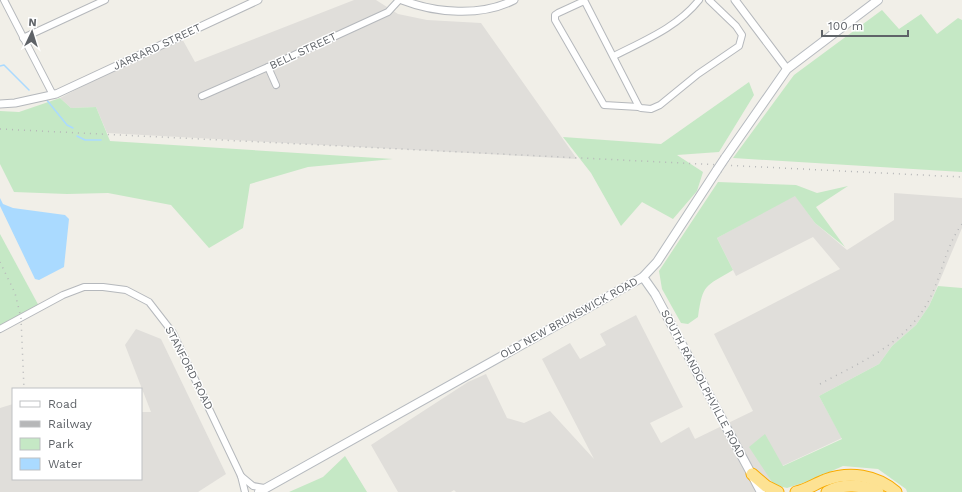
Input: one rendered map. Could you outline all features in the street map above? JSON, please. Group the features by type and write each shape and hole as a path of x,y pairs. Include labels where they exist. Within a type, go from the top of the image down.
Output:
{"highway":[{"path":"752,474 766,486 778,492"},
{"path":"801,491 834,477 853,475 868,477 882,482 896,492"},
{"path":"827,492 847,486 858,486 878,492"}],"main road":[{"name":"OLD NEW BRUNSWICK ROAD","path":"261,490 642,277 656,262 725,158 787,69 878,0"},
{"name":"SOUTH RANDOLPHVILLE ROAD","path":"642,277 655,294 761,492"}],"street":[{"path":"4,0 52,93 56,94"},
{"path":"24,38 104,0"},
{"name":"JARRARD STREET","path":"0,104 15,103 56,94 258,0"},
{"path":"401,0 420,7 463,12 482,10 514,0"},
{"name":"BELL STREET","path":"202,96 388,12 401,0"},
{"path":"640,107 584,0 555,15 555,20 604,105 651,109 660,105 698,74 739,46 742,35 736,26 709,0"},
{"path":"614,56 670,26 686,14 699,0"},
{"path":"735,0 787,69"},
{"path":"268,67 276,85"},
{"name":"STANFORD ROAD","path":"0,329 63,295 84,287 103,287 126,290 149,302 173,333 241,476 245,492"},
{"path":"241,476 253,486 261,490"}],"shaded area":[{"path":"354,0 376,0 398,14 427,20 481,23 577,159 107,133 96,107 71,108 60,98 180,35 195,62"},
{"path":"894,193 962,198 962,228 929,306 916,325 892,346 879,364 819,396 842,438 782,466 764,492 456,492 454,490 451,492 398,492 371,445 468,382 486,374 507,418 524,423 550,411 594,459 542,359 570,343 580,359 606,345 600,334 636,315 683,407 650,423 661,443 689,427 695,439 753,411 714,334 840,269 813,237 736,276 717,238 795,195 815,223 847,250 894,220"},
{"path":"136,329 161,339 226,474 198,492 0,492 0,408 12,404 12,480 142,480 142,412 151,412 125,345"}],"green space":[{"path":"882,10 899,29 921,14 937,34 958,18 962,20 962,172 733,158 794,75"},
{"path":"749,82 754,95 719,152 677,155 703,172 697,191 673,219 642,202 621,226 591,173 563,137 661,144"},
{"path":"60,98 71,108 96,107 110,141 393,159 308,167 250,184 243,228 209,248 171,205 108,193 67,194 14,192 0,164 0,111 19,112"},
{"path":"718,182 796,185 817,193 848,186 816,207 845,247 815,223 795,196 717,238 733,270 707,287 702,298 698,317 688,324 681,323 662,289 659,271"},
{"path":"0,234 40,308 0,328"},
{"path":"938,286 962,288 962,492 907,492 906,489 878,469 843,466 809,481 787,488 774,485 749,447 765,434 783,466 842,439 819,396 879,364 892,346 916,325 929,306"},
{"path":"345,456 367,492 289,492 323,477"}],"water":[{"path":"0,198 3,204 13,208 65,215 69,219 64,267 39,280 35,279 0,206"}],"waterway":[{"path":"0,66 4,65 29,90"},
{"path":"46,99 67,125 73,128"},
{"path":"77,136 85,140 101,140"}],"railway":[{"path":"0,129 962,177"},
{"path":"820,384 869,358 898,338 911,325 923,311 932,294 948,249 962,224"},
{"path":"0,262 15,293 21,318 24,388"}]}
